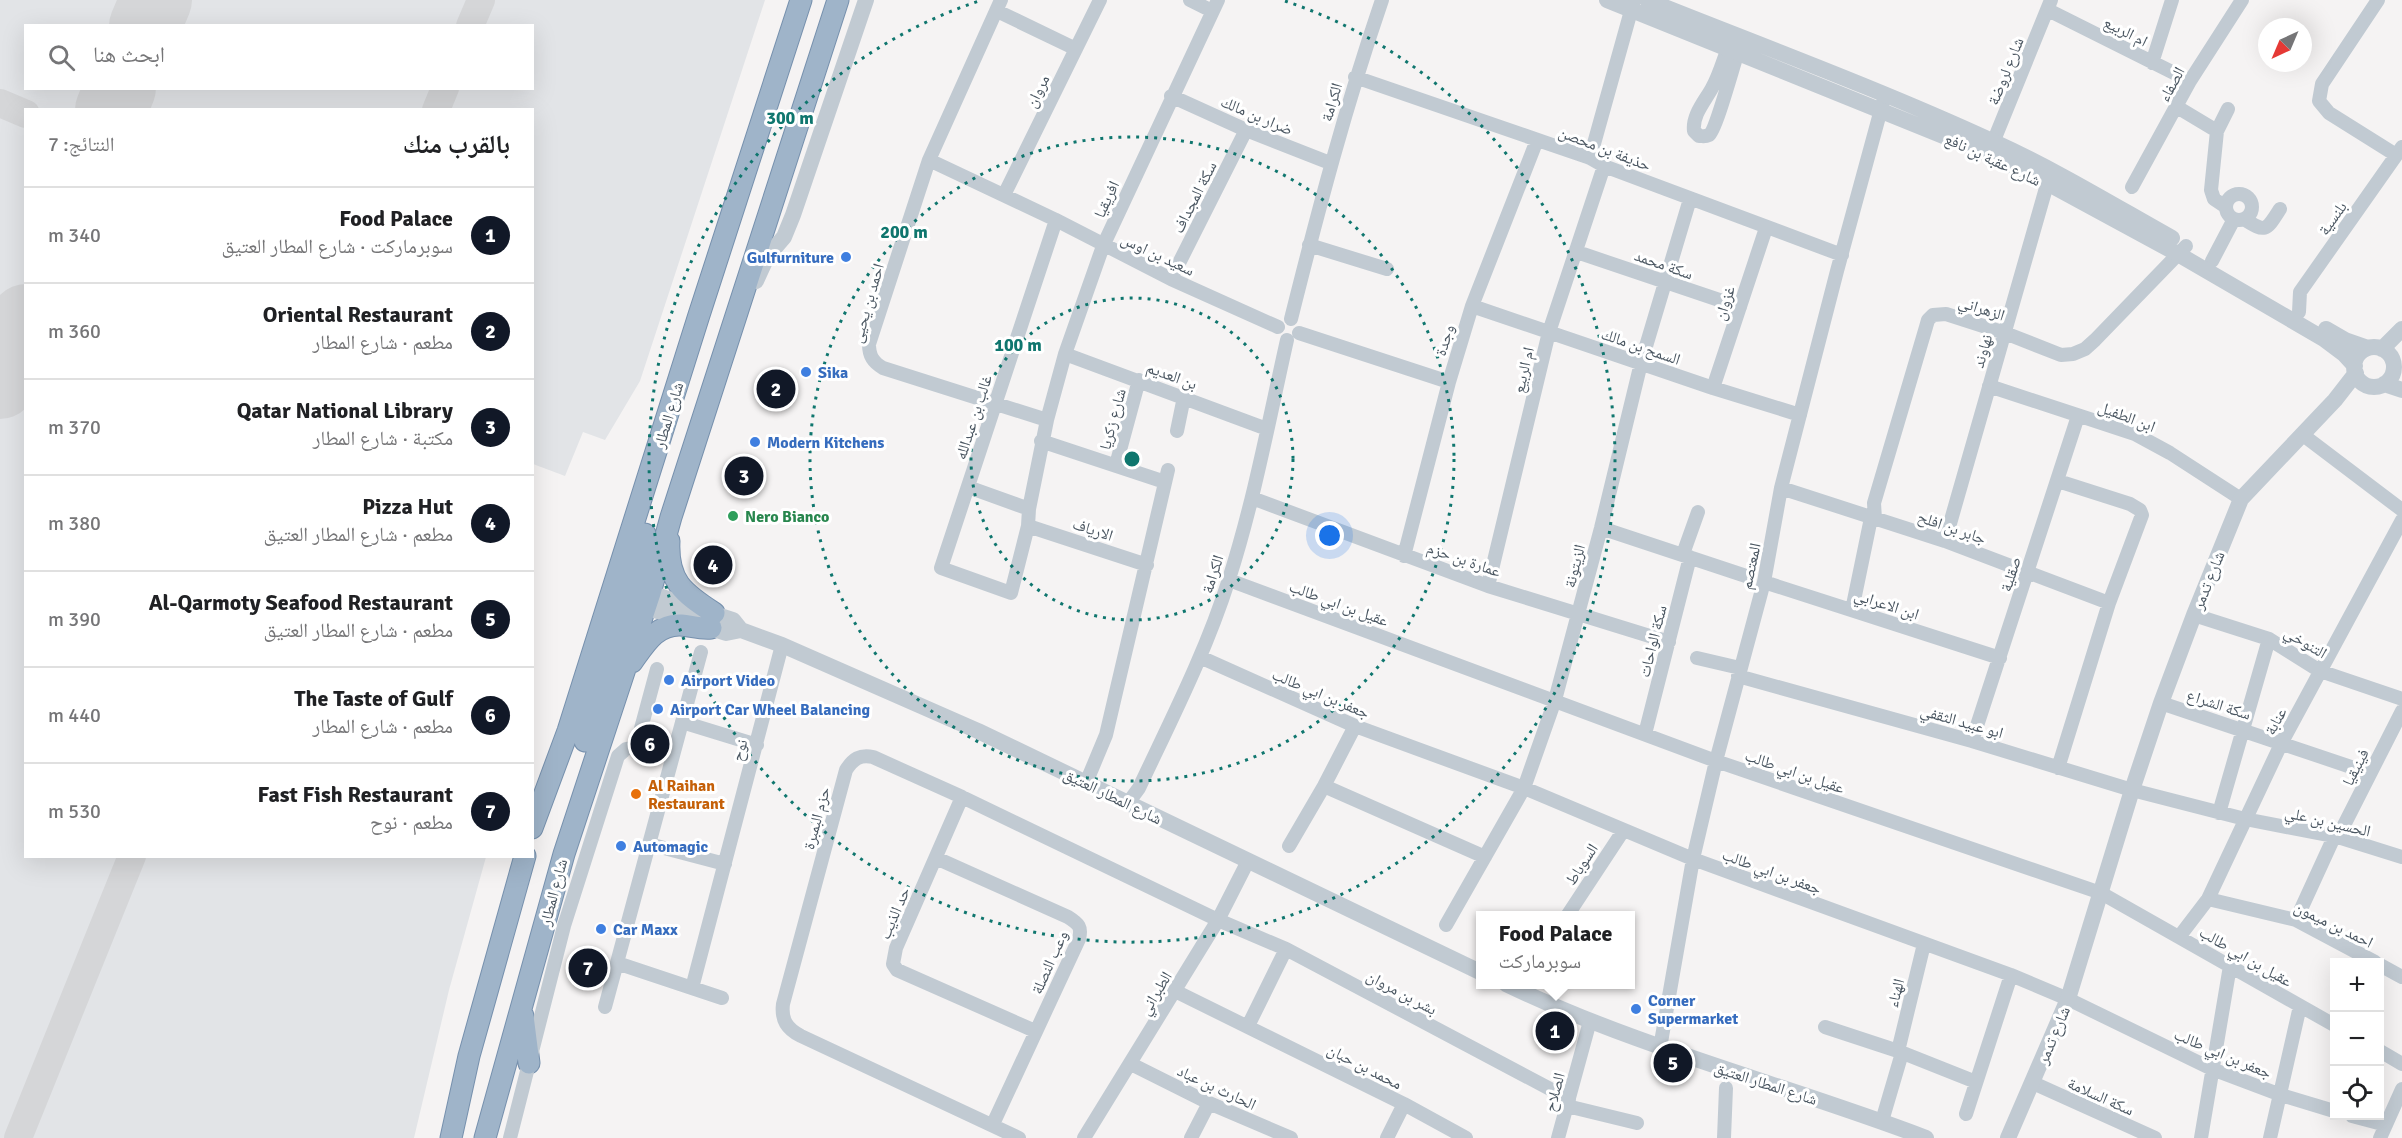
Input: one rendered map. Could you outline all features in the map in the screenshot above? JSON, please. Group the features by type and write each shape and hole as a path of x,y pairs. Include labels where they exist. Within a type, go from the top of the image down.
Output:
{"highway":[{"path":"635,592 686,397 699,315 801,0"},
{"name":"شارع المطار","path":"484,1138 564,854 620,680 635,592 670,517 838,0"},
{"path":"670,517 668,550 674,578 683,592 712,621"},
{"name":"شارع المطار","path":"534,823 568,731 606,611 635,592"},
{"path":"564,854 577,770 623,615 622,608 616,604 606,611"},
{"path":"620,680 647,641 661,629 712,621"},
{"path":"451,1138 469,1056 524,858"},
{"path":"522,1006 529,1063"}],"street":[{"name":"شارع المطار","path":"738,305 748,298 767,256 784,237 866,0"},
{"name":"مروان","path":"1004,195 1100,0"},
{"path":"1190,0 1215,6"},
{"name":"الكرامة","path":"1291,319 1330,163 1355,76 1382,0"},
{"name":"شارع عقبة بن نافع","path":"1607,0 1632,4 1733,50 1883,102"},
{"name":"شارع عقبة بن نافع","path":"1647,0 1991,148 2049,177 2182,250 2324,339 2344,354 2365,377 2402,390"},
{"path":"2151,63 2172,0"},
{"name":"الصفاء","path":"2132,187 2190,81 2242,0"},
{"path":"2378,0 2322,84 2319,101 2329,113 2399,151"},
{"path":"1590,158 1632,4"},
{"path":"999,5 1076,49"},
{"name":"احمد بن يحيى","path":"995,403 883,368 872,359 869,344 929,160 999,5"},
{"name":"ام الربيع","path":"2049,5 2151,63 2190,81"},
{"name":"شارع لروضة","path":"1991,148 2049,5"},
{"name":"افريقيا","path":"1011,592 1028,526 1041,441 1065,354 1103,246 1171,96 1215,6"},
{"path":"1733,50 1722,108 1711,133 1699,136 1694,131 1694,123 1703,99 1712,88 1733,50"},
{"name":"حذيفة بن محصن","path":"1355,76 1590,158 1604,166 1842,255"},
{"name":"ضرار بن مالك","path":"1171,96 1246,130 1330,163"},
{"name":"المعتصم","path":"1660,1048 1693,859 1739,672 1764,582 1781,488 1883,102"},
{"path":"2177,107 2217,131"},
{"path":"2228,109 2217,131 2211,190 2214,199 2226,207 2229,215 2261,229 2269,227 2280,210"},
{"name":"سكة المجداف","path":"1171,279 1246,130"},
{"name":"وجدة","path":"1404,556 1449,382 1472,306 1537,140"},
{"name":"بلنسية","path":"2299,312 2300,292 2399,151"},
{"name":"سعيد بن اوس","path":"929,160 1056,220 1171,279 1278,327"},
{"name":"ام الربيع","path":"1488,586 1549,332 1604,166"},
{"name":"نهاوند","path":"1945,541 2049,177"},
{"path":"2212,261 2239,219 2249,214 2252,208 2246,196 2239,194 2232,195 2226,207"},
{"name":"الزيتونة","path":"1446,925 1524,788 1555,700 1579,615 1641,363 1690,199"},
{"name":"غالب بن عبدالله","path":"1011,592 941,568 1056,220"},
{"name":"غزوان","path":"1713,388 1766,228"},
{"path":"1309,245 1387,269"},
{"name":"شارع عقبة بن نافع","path":"2182,250 2212,261 2345,340 2387,359"},
{"name":"الزهراني","path":"1873,519 1874,502 1928,320 1933,315 1946,314 2005,333 2061,355 2073,354 2085,349 2182,250"},
{"name":"سكة محمد","path":"1577,252 1740,307"},
{"name":"السمح بن مالك","path":"1472,306 1800,416"},
{"path":"1293,337 1299,327 1296,321 1285,319 1278,327 1281,338 1293,337 1449,382"},
{"path":"2387,359 2359,355 2365,377 2389,380 2387,359 2402,330"},
{"name":"الكرامة","path":"1128,803 1139,788 1200,657 1229,580 1293,337"},
{"name":"بن العديم","path":"1065,354 1184,396 1267,429"},
{"name":"شارع تدمر","path":"2007,1138 2068,999 2161,703 2241,500 2335,400 2365,377"},
{"name":"شارع زكريا","path":"1116,465 1139,380"},
{"name":"ابن الطفيل","path":"1989,386 2135,434 2170,453 2241,500"},
{"path":"1177,431 1184,396"},
{"path":"995,403 1047,420"},
{"name":"صقلية","path":"1972,741 2078,416"},
{"path":"2303,435 2402,510"},
{"name":"شارع زكريا","path":"1041,441 1116,465 1166,476 1147,565"},
{"path":"2058,480 2130,504 2140,510 2141,519 2109,603 2058,768"},
{"path":"968,487 1029,509"},
{"name":"جابر بن افلح","path":"1781,488 1945,541 2109,603"},
{"name":"عمارة بن حزم","path":"1252,498 1488,586 1668,642"},
{"name":"سكة الواحات","path":"1645,734 1698,512"},
{"path":"1852,610 1862,555 1873,519"},
{"name":"عنابة","path":"2179,937 2208,899 2282,742 2402,520"},
{"name":"الارياف","path":"1028,526 1147,565"},
{"path":"1601,528 1749,577"},
{"path":"1086,783 1106,735 1147,565"},
{"name":"عقيل بن ابي طالب","path":"1229,580 1716,762 2101,893 2330,1023"},
{"name":"ابن الاعرابي","path":"1764,582 2000,658"},
{"name":"شارع المطار العتيق","path":"635,592 712,621 726,633 741,630 782,645 978,731 1476,970"},
{"name":"التنوخي","path":"2194,615 2269,639 2320,671 2402,699"},
{"path":"2218,813 2269,639"},
{"name":"نوح","path":"692,988 782,645"},
{"path":"605,1007 701,652"},
{"name":"جعفر بن ابي طالب","path":"1200,657 1355,726 1524,788 1693,859 2011,975 2068,999 2212,1069 2281,1095 2330,1110"},
{"name":"ابو عبيد الثقفي","path":"1696,658 1782,687 1972,741 2132,790"},
{"name":"شارع المطار","path":"510,1138 564,926 618,756 626,749 636,747 657,669"},
{"name":"سكة الشراع","path":"2161,703 2369,773"},
{"name":"فينيقيا","path":"2296,920 2336,837 2402,711"},
{"path":"682,722 757,745"},
{"path":"1289,846 1355,726"},
{"name":"حزم البمبرة","path":"1019,1138 792,1032 786,1024 782,1013 846,770 851,762 866,755 873,757 962,797 1218,920"},
{"path":"1324,786 1485,857"},
{"path":"2132,790 2245,819"},
{"name":"حد الذيب","path":"962,797 896,948 893,964 897,970 1035,1031"},
{"name":"الحسين بن علي","path":"2245,819 2336,837 2402,857"},
{"name":"السوباط","path":"1570,911 1623,831"},
{"path":"649,844 725,864"},
{"name":"وعب النصلة","path":"936,858 1068,917 1079,924 1081,930 1079,939 993,1124"},
{"name":"الطبراني","path":"1084,1138 1218,920 1248,861"},
{"name":"احمد بن ميمون","path":"2208,899 2296,920 2366,958"},
{"name":"بشر بن مروان","path":"1218,920 1286,949 1568,1102 1637,1123"},
{"name":"الهناء","path":"1882,1121 1924,944"},
{"path":"1248,1026 1286,949"},
{"path":"617,963 722,998"},
{"path":"2201,1138 2230,966"},
{"name":"احمد بن ميمون","path":"2384,968 2402,977"},
{"path":"1966,1114 2011,975"},
{"name":"شارع المطار العتيق","path":"1522,989 1590,1021 1660,1048 1882,1121 1926,1138"},
{"name":"محمد بن حبان","path":"1175,991 1404,1104 1466,1138"},
{"path":"2270,1138 2300,1006"},
{"name":"الصلاح","path":"1558,1138 1590,1021"},
{"path":"1825,1027 1900,1052 1976,1082"},
{"path":"2384,1054 2402,1064"},
{"name":"الحارث بن عباد","path":"1131,1064 1209,1103 1291,1138"},
{"name":"سكة السلامة","path":"2033,1083 2155,1138"},
{"path":"1724,1138 1726,1088"},
{"path":"2360,1120 2383,1132 2402,1089"},
{"path":"1191,1138 1209,1103"},
{"path":"1387,1138 1404,1104"}],"shaded area":[{"path":"0,0 765,0 640,381 605,440 583,432 565,476 534,464 534,108 24,108 24,858 486,858 449,990 414,1138 0,1138"}],"taxiway":[{"path":"471,24 481,0"},
{"path":"437,108 444,90"},
{"path":"108,108 116,98"},
{"path":"0,103 24,113"},
{"path":"18,1138 131,858"}],"runway":[{"path":"146,24 156,0"},
{"path":"112,108 119,90"},
{"path":"0,383 24,325"}],"place":[{"name":"Gulfurniture","path":"846,257"},
{"name":"Sika","path":"806,372"},
{"name":"Oriental Restaurant","path":"776,389"},
{"name":"Modern Kitchens","path":"755,442"},
{"name":"Qatar National Library","path":"744,476"},
{"name":"Nero Bianco","path":"733,516"},
{"name":"Pizza Hut","path":"713,565"},
{"name":"Airport Video","path":"669,680"},
{"name":"Airport Car Wheel Balancing","path":"658,709"},
{"name":"The Taste of Gulf","path":"650,744"},
{"name":"Al Raihan Restaurant","path":"636,794"},
{"name":"Automagic","path":"621,846"},
{"name":"Car Maxx","path":"601,929"},
{"name":"Fast Fish Restaurant","path":"588,968"},
{"name":"Corner Supermarket","path":"1636,1009"},
{"name":"Food Palace","path":"1555,1031"},
{"name":"Al-Qarmoty Seafood Restaurant","path":"1673,1063"}]}
